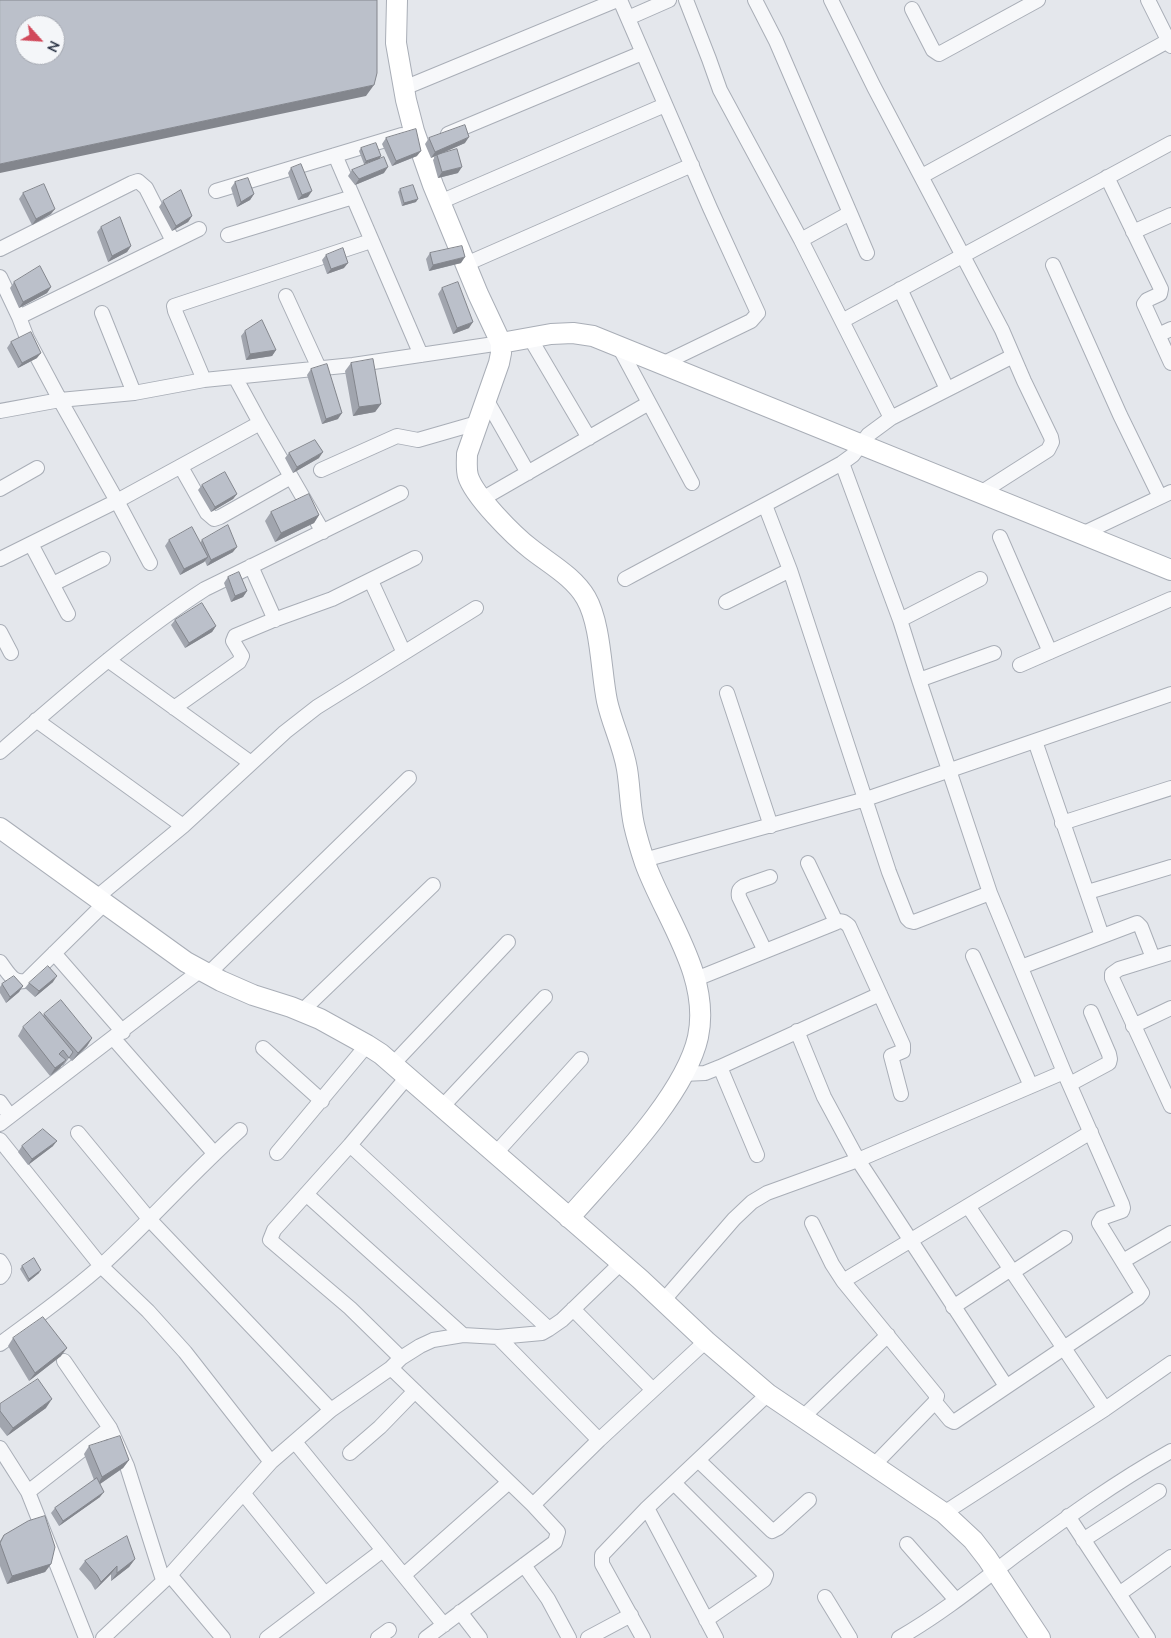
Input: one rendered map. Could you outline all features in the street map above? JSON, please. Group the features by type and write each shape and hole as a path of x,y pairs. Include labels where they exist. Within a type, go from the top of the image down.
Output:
{"street":[{"path":"397,0 396,43 404,88 417,139 440,202 501,343 499,363 468,454 466,465 469,477 482,499 528,546 561,571 577,586 586,598 593,614 607,702 623,751 634,826 654,885 688,957 696,980 700,1003 698,1039 683,1074 643,1132 569,1218"},
{"path":"404,88 619,0 758,313 752,321 662,364"},
{"path":"628,18 669,0"},
{"path":"686,0 720,90 801,240 891,418"},
{"path":"755,0 776,41 867,253"},
{"path":"832,0 874,87 1002,330 1052,442 1048,450 979,494"},
{"path":"912,8 933,50 939,54 1038,0"},
{"path":"922,176 1170,43 1148,0"},
{"path":"216,191 334,156 417,139 642,53"},
{"path":"440,202 665,105"},
{"path":"842,321 1106,177 1171,144"},
{"path":"334,156 421,355"},
{"path":"466,264 692,165"},
{"path":"1106,177 1161,289 1160,294 1147,300 1144,304 1165,332 1171,363"},
{"path":"0,249 132,183 138,182 146,188 173,241"},
{"path":"228,235 352,197"},
{"path":"801,240 850,213"},
{"path":"1133,232 1171,215"},
{"path":"19,317 199,229"},
{"path":"204,380 174,311 174,306 371,241"},
{"path":"1054,265 1120,415 1166,495 1082,534"},
{"path":"0,277 27,338 118,501 150,563"},
{"path":"900,289 947,390"},
{"path":"286,296 320,368"},
{"path":"102,314 134,393"},
{"path":"0,411 60,400 134,393 204,380 320,368 421,355 551,334 573,333 593,336 618,345 979,494 1171,570"},
{"path":"530,338 589,438"},
{"path":"618,345 692,482"},
{"path":"625,579 842,463 853,455 876,429 891,418 1013,356"},
{"path":"235,377 323,532"},
{"path":"486,399 528,473"},
{"path":"482,499 649,403"},
{"path":"0,559 118,501 260,423"},
{"path":"321,470 397,436 418,440 477,423"},
{"path":"842,463 900,620 918,680 990,893 1123,1208 1119,1212 1100,1220 1099,1223 1141,1290 1141,1295 954,1422 950,1420 935,1402"},
{"path":"181,467 207,513 214,519 291,477"},
{"path":"0,489 37,468"},
{"path":"0,752 108,660 176,608 205,589 401,493"},
{"path":"765,505 790,570 889,872 907,918 910,921 918,920 990,893"},
{"path":"1000,537 1050,652"},
{"path":"31,544 68,614"},
{"path":"174,708 239,662 242,656 233,641 235,636 332,599 415,558"},
{"path":"52,584 103,559"},
{"path":"251,566 275,620"},
{"path":"726,602 790,570"},
{"path":"900,620 980,579"},
{"path":"370,581 404,653"},
{"path":"1020,665 1171,599"},
{"path":"0,962 16,981 22,982 27,980 101,900 285,732 317,707 476,608"},
{"path":"0,632 11,653"},
{"path":"918,680 994,653"},
{"path":"108,660 251,764"},
{"path":"727,693 771,826"},
{"path":"644,860 866,799 1171,694"},
{"path":"36,720 183,826"},
{"path":"1035,742 1102,936"},
{"path":"0,1102 5,1120 204,972 410,778"},
{"path":"1062,823 1171,788"},
{"path":"0,828 173,953 204,972 253,995 302,1012 367,1045 400,1070 441,1108 622,1263 706,1341 768,1394 944,1513 974,1540 1040,1638"},
{"path":"808,863 836,922"},
{"path":"1088,892 1171,867"},
{"path":"765,951 738,892 744,886 770,877"},
{"path":"302,1012 433,885"},
{"path":"696,980 836,922 845,922 849,926 904,1048 903,1051 891,1056 901,1094"},
{"path":"1021,967 1134,924 1140,924 1153,958"},
{"path":"426,1638 555,1542 558,1532 533,1505 415,1391 396,1363 350,1308 270,1240 274,1230 350,1145 400,1070 508,942"},
{"path":"54,953 214,1153"},
{"path":"1171,953 1119,969 1112,974 1113,980 1171,1106"},
{"path":"973,956 1031,1086"},
{"path":"683,1074 705,1073 720,1067 880,994"},
{"path":"441,1108 545,997"},
{"path":"1134,1026 1171,1008"},
{"path":"664,1301 734,1219 752,1202 767,1193 858,1160 1031,1086 1067,1078 1109,1063 1109,1054 1091,1012"},
{"path":"798,1031 824,1097 858,1160 1006,1386"},
{"path":"277,1154 367,1045"},
{"path":"264,1048 322,1101"},
{"path":"495,1154 581,1059"},
{"path":"720,1067 756,1155"},
{"path":"0,1344 102,1266 150,1220 214,1153 240,1130"},
{"path":"843,1281 1091,1132"},
{"path":"78,1133 150,1220 331,1410"},
{"path":"0,1140 102,1266 167,1331 271,1462"},
{"path":"350,1145 549,1329"},
{"path":"306,1194 463,1335"},
{"path":"968,1206 1105,1409"},
{"path":"812,1223 832,1264 843,1281 936,1393 937,1399 935,1402 873,1466"},
{"path":"1123,1261 1171,1233"},
{"path":"954,1307 1065,1238"},
{"path":"0,1261 5,1269 0,1277"},
{"path":"103,1638 167,1577 271,1462 331,1410 396,1363 420,1346 433,1340 463,1335 498,1337 532,1335 549,1329 622,1263"},
{"path":"573,1309 653,1390"},
{"path":"803,1417 888,1336"},
{"path":"498,1337 599,1440"},
{"path":"533,1505 599,1440 706,1341"},
{"path":"64,1361 110,1428 167,1577 223,1638"},
{"path":"944,1513 1105,1409 1171,1363"},
{"path":"350,1453 415,1391"},
{"path":"643,1638 602,1564 602,1555 647,1508 768,1394"},
{"path":"28,1492 110,1428"},
{"path":"295,1442 444,1625"},
{"path":"0,1448 28,1492 86,1638"},
{"path":"899,1638 917,1628 956,1600 1068,1516 1171,1450"},
{"path":"698,1460 772,1530 778,1528 809,1500"},
{"path":"404,1575 509,1482"},
{"path":"674,1483 766,1575 764,1580 706,1620"},
{"path":"1083,1540 1159,1491"},
{"path":"243,1493 326,1594"},
{"path":"647,1508 716,1638"},
{"path":"1068,1516 1148,1638"},
{"path":"907,1544 956,1600"},
{"path":"268,1638 383,1550"},
{"path":"1119,1594 1171,1557"},
{"path":"524,1565 551,1604 569,1638"},
{"path":"825,1597 850,1638"},
{"path":"460,1612 480,1638"},
{"path":"588,1638 631,1615"}],"building":[{"path":"0,0 377,0 377,73 374,85 0,164"},
{"path":"465,125 469,137 435,152 429,138"},
{"path":"416,129 421,151 396,161 386,138"},
{"path":"376,143 381,156 366,161 361,148"},
{"path":"457,149 462,167 442,172 437,155"},
{"path":"384,157 388,167 359,179 352,170"},
{"path":"301,164 312,191 302,195 291,168"},
{"path":"248,178 254,194 241,202 235,182"},
{"path":"44,184 55,209 36,219 23,193"},
{"path":"413,185 418,199 404,203 400,189"},
{"path":"181,190 192,216 176,226 163,201"},
{"path":"120,217 131,246 112,256 101,227"},
{"path":"462,246 465,257 433,265 430,253"},
{"path":"343,248 348,263 331,269 326,255"},
{"path":"40,266 51,287 23,302 14,282"},
{"path":"458,282 473,322 457,328 442,288"},
{"path":"262,320 276,350 250,354 245,331"},
{"path":"31,332 41,353 22,363 11,342"},
{"path":"373,359 381,404 359,407 351,363"},
{"path":"327,364 342,413 326,419 311,369"},
{"path":"315,440 323,452 297,467 289,453"},
{"path":"225,472 237,494 215,507 202,485"},
{"path":"309,494 319,515 281,533 271,512"},
{"path":"228,525 237,547 211,560 202,540"},
{"path":"192,527 208,557 184,569 169,540"},
{"path":"239,572 247,591 235,596 228,577"},
{"path":"202,603 216,626 189,643 175,620"},
{"path":"48,966 57,976 39,991 29,983"},
{"path":"14,976 23,986 10,997 2,984"},
{"path":"61,1000 92,1038 78,1053 44,1014"},
{"path":"40,1012 73,1052 69,1058 63,1050 59,1054 66,1060 55,1068 23,1027"},
{"path":"43,1129 57,1141 32,1159 22,1146"},
{"path":"34,1258 41,1270 29,1279 22,1266"},
{"path":"43,1317 67,1348 35,1373 13,1338"},
{"path":"38,1379 52,1399 13,1428 0,1411 0,1404"},
{"path":"120,1436 129,1460 102,1477 89,1446"},
{"path":"97,1478 104,1492 63,1521 55,1508"},
{"path":"45,1516 55,1547 51,1564 12,1576 0,1543 4,1535 28,1521"},
{"path":"127,1536 135,1559 117,1573 117,1566 101,1582 85,1561"}]}
